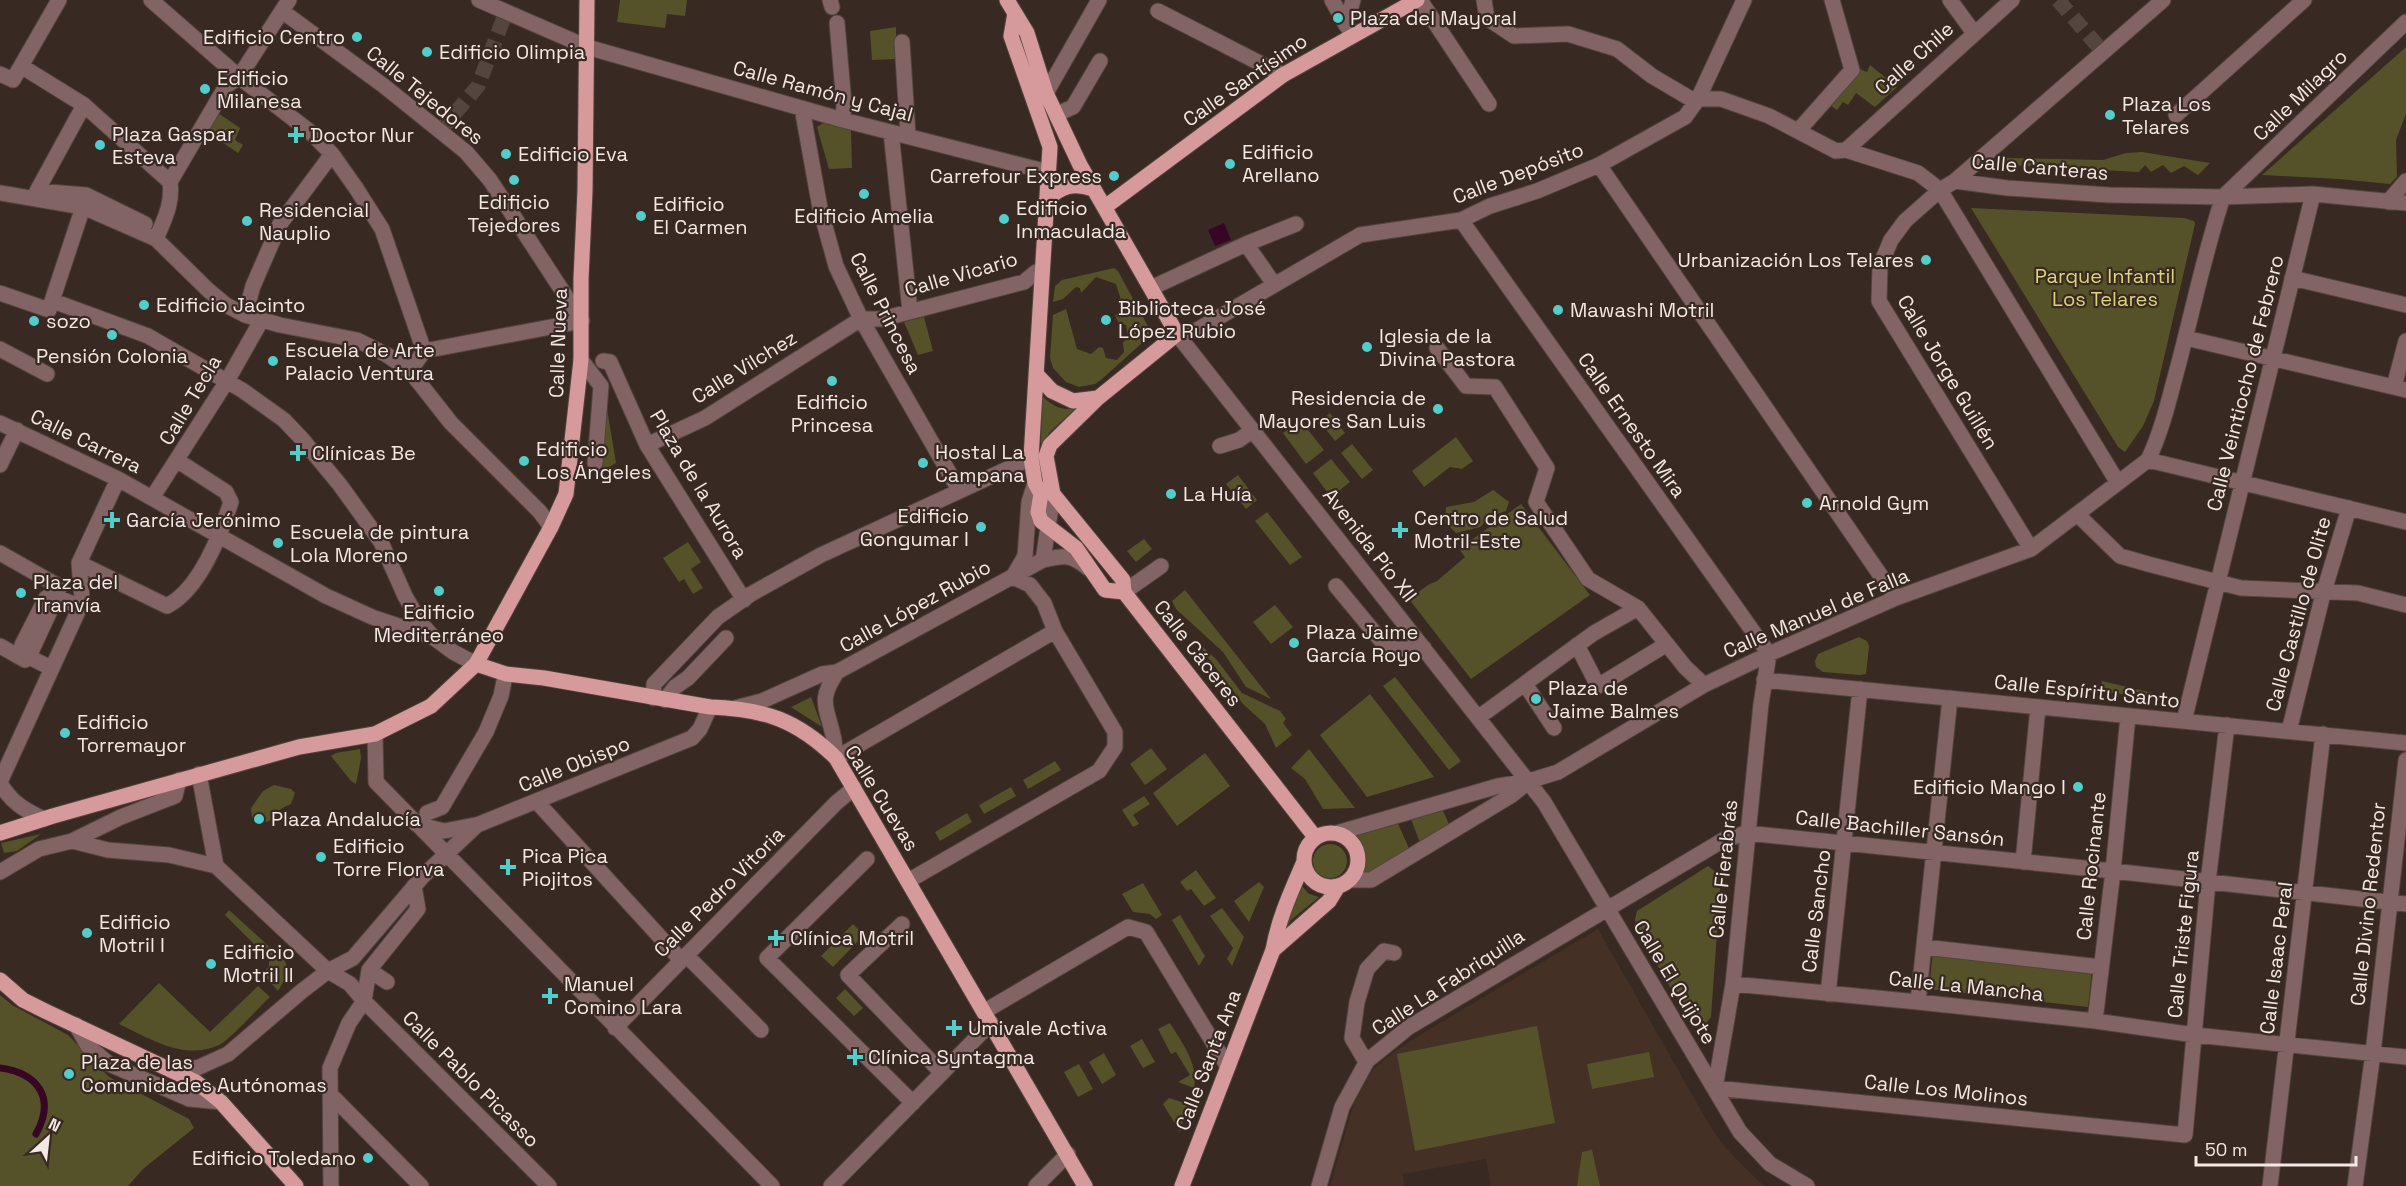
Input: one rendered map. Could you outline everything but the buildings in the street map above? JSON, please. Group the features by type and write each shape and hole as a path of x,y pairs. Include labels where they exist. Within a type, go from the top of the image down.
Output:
{"main road":[{"name":"Calle Nueva","path":"0,833 298,747 375,734 431,706 476,664 551,527 566,494 582,360 581,279 585,191 587,0"},
{"name":"Calle Santísimo","path":"1105,207 1283,75 1349,30 1419,0"},
{"path":"1011,7 1027,33 1046,93 1093,189 1177,334 1098,398 1050,445 1046,456 1053,494"},
{"path":"1011,7 1011,36 1050,147 1031,458 1035,483 1041,494 1038,512 1041,521 1049,527"},
{"path":"1046,201 1055,191 1069,185 1080,185 1093,189"},
{"path":"1035,374 1052,391 1073,401 1098,398"},
{"name":"Calle Cáceres","path":"1053,494 1123,580 1124,592 1315,837"},
{"name":"Calle López Rubio","path":"1049,527 1076,548 1105,590 1124,592"},
{"name":"Calle Cuevas","path":"476,664 506,674 544,678 710,707 735,708 777,717 800,728 836,758 1085,1186"},
{"path":"1336,833 1356,848 1358,865 1344,884 1328,888 1311,880 1303,864 1306,848 1315,837 1336,833"},
{"name":"Calle Santa Ana","path":"1182,1186 1273,950 1276,932 1303,864"},
{"name":"Calle Santa Ana","path":"1273,950 1329,901 1344,884"},
{"path":"0,980 23,1000 196,1082 221,1102 296,1186"}],"street":[{"path":"6,77 21,66 58,0"},
{"path":"151,0 239,77 309,131 332,154 381,229 424,351"},
{"name":"Calle Ramón y Cajal","path":"478,0 587,47 843,120 1048,172"},
{"path":"1046,93 1099,0"},
{"path":"1332,0 1349,30"},
{"path":"1349,30 1353,0"},
{"path":"1419,0 1489,104"},
{"path":"1484,0 1487,18 1499,29 1514,36 1568,34 1617,49 1653,76 1690,99 1721,99 1769,116 1836,151 1846,150 1918,173 1940,189 2118,483"},
{"name":"Calle Depósito","path":"1177,334 1197,330 1360,235 1461,220 1490,206 1537,191 1599,165 1685,117 1698,99 1744,0"},
{"path":"1798,131 1852,70 1832,0"},
{"path":"1950,0 1974,33"},
{"name":"Calle Chile","path":"1846,150 2012,0"},
{"path":"1955,181 2163,0"},
{"path":"2176,115 2304,0"},
{"path":"158,235 167,216 171,195 170,182 226,86 239,77 286,6"},
{"name":"Calle Tejedores","path":"286,6 466,152 490,180 582,321"},
{"path":"1158,11 1283,75"},
{"name":"Calle Milagro","path":"2223,197 2406,22"},
{"path":"837,23 844,104 843,120"},
{"path":"902,42 908,135"},
{"path":"1057,114 1073,107 1100,61"},
{"path":"21,66 84,105 170,182"},
{"path":"84,105 37,191 86,195 158,235 208,290 226,305 245,315 261,321 357,340 387,355 410,371 451,423 540,512 551,527"},
{"name":"Calle Princesa","path":"802,108 820,208 836,266 861,319 959,490"},
{"path":"891,132 910,311"},
{"path":"1987,153 1982,170 1994,186"},
{"path":"245,315 253,286 280,224 332,154"},
{"path":"1599,165 1896,598"},
{"name":"Calle Canteras","path":"1940,189 1955,181 2109,195 2223,197 2313,194 2406,203"},
{"path":"2388,202 2406,181"},
{"name":"Calle Jorge Guillén","path":"1940,189 1905,221 1891,240 1880,266 1879,301 2031,549"},
{"path":"0,193 83,207 158,235"},
{"name":"Calle Veintiocho de Febrero","path":"2184,721 2313,194"},
{"path":"2223,197 2212,231 2158,440 2148,460 2406,522"},
{"path":"0,293 49,310 83,207"},
{"name":"Calle Ernesto Mira","path":"1461,220 1769,654"},
{"path":"1151,288 1246,244 1296,224"},
{"path":"1246,244 1274,284"},
{"name":"Calle Vicario","path":"861,319 882,319 1024,282 1036,272"},
{"path":"2292,278 2406,305"},
{"path":"53,301 148,336 227,381 284,420 302,439 381,542 405,596 420,622 434,638 453,652 476,664"},
{"name":"Calle Vilchez","path":"647,445 705,418 861,319"},
{"name":"Calle Tecla","path":"152,498 178,461 261,321"},
{"path":"410,371 424,351 582,321"},
{"name":"Avenida Pío XII","path":"1177,334 1529,781"},
{"path":"2186,338 2400,388 2406,341"},
{"path":"1437,348 1466,386 1495,387 1547,468 1536,502 1588,579 1638,608 1704,685"},
{"path":"0,349 47,374"},
{"path":"582,360 601,386 595,463"},
{"name":"Plaza de la Aurora","path":"603,361 610,362 647,445 748,597"},
{"name":"Calle Carrera","path":"0,423 118,479 326,596 372,617 434,638"},
{"path":"0,465 16,430"},
{"path":"1220,446 1239,440 1252,430"},
{"path":"722,635 688,678 659,699 654,684 718,617 748,597 821,555 1031,458"},
{"name":"Calle Manuel de Falla","path":"1336,833 1497,786 1529,781 1558,772 1704,685 1769,654 1896,598 2031,549 2148,460"},
{"path":"79,563 167,606 187,592 221,535 231,502 226,492 178,461"},
{"path":"44,819 23,810 8,797 0,782 80,607 82,599 79,563 118,479"},
{"name":"Calle López Rubio","path":"1013,576 1025,556 1029,502 1035,483"},
{"path":"1043,560 1053,494"},
{"name":"Calle Castillo de Olite","path":"2289,731 2324,592 2349,508"},
{"path":"2077,514 2120,556 2241,588 2358,593 2406,606"},
{"path":"0,553 60,587"},
{"name":"Calle López Rubio","path":"735,708 762,701 822,674 837,672 1043,560 1065,555 1076,558 1089,569"},
{"path":"1124,592 1161,566"},
{"path":"908,881 1099,771 1108,761 1115,747 1115,732 1055,631 1044,603 1030,585 1013,576"},
{"path":"1335,586 1384,644 1394,649 1424,648"},
{"path":"0,646 23,653 46,598 52,595 80,607"},
{"path":"1479,717 1594,633 1638,608"},
{"path":"51,609 30,654 33,659 51,668"},
{"path":"836,758 1055,631"},
{"path":"1577,645 1598,686 1667,644"},
{"name":"Calle Fierabrás","path":"1715,1088 1733,984 1747,833 1769,654"},
{"name":"Calle López Rubio","path":"836,758 834,735 826,714 825,698 828,686 837,672"},
{"name":"Calle Espíritu Santo","path":"1764,680 2406,743"},
{"path":"422,819 442,807 448,797 489,726 501,696 504,681"},
{"path":"1525,684 1554,728"},
{"name":"Calle Sancho","path":"1827,994 1860,689"},
{"path":"1918,1002 1950,698"},
{"name":"Calle Obispo","path":"167,1067 197,1068 228,1054 328,971 353,958 414,886 477,825 692,738 700,729 710,707"},
{"path":"2023,862 2038,707"},
{"name":"Calle Rocinante","path":"2095,1021 2128,716"},
{"name":"Calle Triste Figura","path":"2173,1135 2185,1135 2208,882 2227,725"},
{"path":"375,734 376,782 422,819 444,831 477,825"},
{"name":"Calle Isaac Peral","path":"2270,1186 2323,734"},
{"name":"Calle Divino Redentor","path":"2355,1186 2373,1053 2406,760"},
{"path":"72,841 108,850 169,855 216,866 199,774"},
{"path":"0,872 39,849 72,841 121,817 175,796 179,780"},
{"name":"Calle Manuel de Falla","path":"1344,884 1371,880 1512,795 1529,781"},
{"name":"Calle El Quijote","path":"1529,781 1544,802 1740,1132 1770,1164 1806,1186"},
{"name":"Calle Pedro Vitoria","path":"615,1028 836,803 854,788"},
{"path":"537,802 684,958 761,1030"},
{"path":"422,819 445,854 765,1184"},
{"name":"Calle Bachiller Sansón","path":"1606,909 1725,840 1747,833 2406,904"},
{"path":"867,859 767,958 913,1103"},
{"name":"Calle Pablo Picasso","path":"216,866 328,971 350,984 364,1001 549,1186"},
{"path":"331,1186 330,1068 349,1023 364,1001 369,970 418,909 414,886"},
{"name":"Calle La Fabriquilla","path":"1319,1186 1342,1107 1366,1062 1409,1027 1606,909"},
{"path":"902,924 848,975 942,1073"},
{"path":"831,1186 942,1073 988,1017 1128,927 1146,932 1228,1067"},
{"name":"Calle La Mancha","path":"1924,947 2101,967"},
{"path":"1366,1062 1352,1038 1357,1002 1367,969 1384,951 1394,953"},
{"path":"369,970 387,982"},
{"name":"Calle La Mancha","path":"1733,984 2406,1056"},
{"path":"76,1025 88,1046 109,1064 189,1099 221,1102"},
{"name":"Calle Los Molinos","path":"1715,1088 2173,1135"},
{"path":"331,1095 421,1186"},
{"path":"1036,1186 1068,1154"}],"shaded area":[{"path":"1224,223 1231,240 1215,246 1208,230"},
{"path":"1598,929 1707,1121 1720,1141 1764,1186 1491,1186 1486,1159 1403,1174 1404,1186 1330,1186 1354,1103 1373,1069 1394,1052 1430,1029"}],"green space":[{"path":"620,0 687,0 685,16 667,14 665,28 617,22"},
{"path":"896,27 896,59 872,60 870,31"},
{"path":"2406,47 2406,114 2396,140 2397,177 2390,184 2262,175"},
{"path":"1870,65 1897,87 1875,107 1856,93 1848,105 1843,102 1837,110 1827,103 1857,68 1867,72"},
{"path":"218,113 240,128 235,140 243,145 238,153 207,132"},
{"path":"823,123 851,130 852,168 829,169 817,127"},
{"path":"2142,152 2210,163 2198,175 2184,166 2171,173 2163,165 2151,172 2145,165 2139,172 2008,165 2006,158 2103,160 2126,153"},
{"name":"Parque Infantil Los Telares","path":"1971,208 2184,218 2194,221 2154,401 2143,426 2125,452 2118,447"},
{"path":"1114,268 1118,271 1152,334 1102,379 1095,384 1079,387 1066,382 1053,368 1050,358 1053,315 1066,309 1077,349 1091,354 1099,347 1103,348 1106,358 1117,360 1124,352 1123,343 1128,336 1126,325 1118,322 1115,315 1124,310 1116,284 1096,277 1081,293 1080,288 1076,287 1063,299 1053,302 1055,286 1062,280"},
{"path":"924,317 933,351 918,355 904,322"},
{"path":"1042,396 1057,407 1076,408 1050,432 1041,445"},
{"path":"606,403 616,463 599,473 595,467"},
{"path":"1330,413 1345,433 1335,441 1320,422"},
{"path":"1300,420 1324,450 1306,464 1283,433"},
{"path":"1456,437 1473,461 1462,469 1450,467 1424,487 1412,471"},
{"path":"1352,444 1373,470 1362,479 1341,453"},
{"path":"1331,459 1350,482 1331,497 1313,473"},
{"path":"1238,475 1257,500 1246,509 1226,484"},
{"path":"1493,490 1509,502 1506,511 1491,516 1480,527 1456,533 1445,522 1446,507 1474,502"},
{"path":"1521,504 1590,595 1471,679 1409,599 1437,581 1465,557 1459,549"},
{"path":"1267,512 1302,557 1290,565 1255,521"},
{"path":"1144,539 1152,549 1136,562 1127,551"},
{"path":"688,542 701,562 691,569 703,588 693,594 684,579 679,582 663,558"},
{"path":"1185,590 1271,699 1246,687 1223,652 1176,609 1172,601"},
{"path":"1275,605 1293,627 1271,644 1253,622"},
{"path":"1859,637 1867,641 1869,646 1866,674 1823,672 1816,667 1815,661 1818,654"},
{"path":"1195,640 1216,659 1242,693 1280,711 1286,719 1283,723 1292,735 1276,748 1265,724 1243,704"},
{"path":"1395,677 1461,761 1449,770 1383,686"},
{"path":"2102,681 2157,694 2157,697 2100,692"},
{"path":"1370,694 1434,777 1367,797 1320,735"},
{"path":"811,697 822,727 791,707"},
{"path":"1151,748 1167,769 1145,785 1130,764"},
{"path":"360,749 361,758 356,784 331,756"},
{"path":"1309,749 1355,808 1323,809 1305,779 1291,768"},
{"path":"1205,753 1230,786 1177,826 1153,793"},
{"path":"1055,761 1061,770 1028,789 1023,780"},
{"path":"274,785 291,789 295,793 291,804 281,809 267,822 260,823 252,819 251,808 263,791"},
{"path":"1011,787 1016,796 984,814 979,805"},
{"path":"1144,796 1150,804 1133,815 1139,824 1133,827 1122,810"},
{"path":"1440,804 1451,829 1422,848 1409,814"},
{"path":"967,813 972,822 940,841 935,832"},
{"path":"1396,819 1411,853 1371,877 1358,877 1361,864 1360,853 1347,834"},
{"path":"41,834 17,851 4,853 1,843"},
{"path":"1330,844 1342,849 1347,861 1342,873 1330,878 1318,873 1313,861 1318,849"},
{"path":"1708,866 1721,876 1711,1017 1706,1023 1688,1018 1637,930 1635,919 1637,911"},
{"path":"1196,870 1216,898 1204,906 1191,889 1187,891 1180,882"},
{"path":"1259,882 1264,887 1249,922 1234,901"},
{"path":"1143,883 1162,915 1156,919 1150,914 1133,912 1122,894"},
{"path":"1301,885 1309,894 1319,897 1291,920 1282,935"},
{"path":"1222,908 1244,937 1232,966 1227,959 1233,948 1210,916"},
{"path":"229,910 285,961 289,972 278,991 263,974 269,966 269,959 225,915"},
{"path":"1180,915 1205,956 1199,966 1172,920"},
{"path":"853,924 864,935 833,967 821,956"},
{"path":"1933,951 2092,969 2088,1007 1929,989"},
{"path":"159,983 210,1032 258,986 270,997 224,1042 193,1051 168,1046 119,1024"},
{"path":"845,989 863,1008 854,1016 836,998"},
{"path":"0,995 12,1005 68,1035 109,1077 189,1119 194,1128 143,1169 128,1186 0,1186"},
{"path":"1170,1023 1192,1062 1194,1088 1178,1082 1190,1075 1176,1052 1171,1054 1158,1029"},
{"path":"1537,1026 1555,1123 1415,1151 1397,1054"},
{"path":"1142,1039 1155,1062 1143,1068 1130,1046"},
{"path":"1649,1052 1654,1077 1592,1089 1587,1064"},
{"path":"1104,1053 1116,1075 1102,1084 1089,1062"},
{"path":"1079,1064 1093,1089 1078,1097 1064,1072"},
{"path":"1169,1098 1188,1104 1180,1132 1163,1104"},
{"path":"1592,1150 1600,1186 1577,1186 1582,1152"}],"waterway":[{"path":"0,1068 24,1075 40,1089 44,1109 36,1134"}],"tunnel":[{"path":"2058,0 2103,52"},
{"path":"440,131 478,86 506,12"}],"place":[{"name":"Plaza del Mayoral","path":"1338,18"},
{"name":"Edificio Centro","path":"357,37"},
{"name":"Edificio Olimpia","path":"427,52"},
{"name":"Edificio Milanesa","path":"205,89"},
{"name":"Plaza Los Telares","path":"2110,115"},
{"name":"Doctor Nur","path":"296,135"},
{"name":"Plaza Gaspar Esteva","path":"100,145"},
{"name":"Edificio Eva","path":"506,154"},
{"name":"Edificio Arellano","path":"1230,164"},
{"name":"Carrefour Express","path":"1114,176"},
{"name":"Edificio Tejedores","path":"514,180"},
{"name":"Edificio Amelia","path":"864,194"},
{"name":"Edificio El Carmen","path":"641,216"},
{"name":"Edificio Inmaculada","path":"1004,219"},
{"name":"Residencial Nauplio","path":"247,221"},
{"name":"Urbanización Los Telares","path":"1926,260"},
{"name":"Edificio Jacinto","path":"144,305"},
{"name":"Mawashi Motril","path":"1558,310"},
{"name":"Biblioteca José López Rubio","path":"1106,320"},
{"name":"sozo","path":"34,321"},
{"name":"Pensión Colonia","path":"112,335"},
{"name":"Iglesia de la Divina Pastora","path":"1367,347"},
{"name":"Escuela de Arte Palacio Ventura","path":"273,361"},
{"name":"Edificio Princesa","path":"832,381"},
{"name":"Residencia de Mayores San Luis","path":"1438,409"},
{"name":"Clínicas Be","path":"298,453"},
{"name":"Edificio Los Ángeles","path":"524,461"},
{"name":"Hostal La Campana","path":"923,463"},
{"name":"La Huía","path":"1171,494"},
{"name":"Arnold Gym","path":"1807,503"},
{"name":"García Jerónimo","path":"112,520"},
{"name":"Edificio Gongumar I","path":"981,527"},
{"name":"Centro de Salud Motril-Este","path":"1400,530"},
{"name":"Escuela de pintura Lola Moreno","path":"278,543"},
{"name":"Edificio Mediterráneo","path":"439,591"},
{"name":"Plaza del Tranvía","path":"21,593"},
{"name":"Plaza Jaime García Royo","path":"1294,643"},
{"name":"Plaza de Jaime Balmes","path":"1536,699"},
{"name":"Edificio Torremayor","path":"65,733"},
{"name":"Edificio Mango I","path":"2078,787"},
{"name":"Plaza Andalucía","path":"259,819"},
{"name":"Edificio Torre Florva","path":"321,857"},
{"name":"Pica Pica Piojitos","path":"508,867"},
{"name":"Edificio Motril I","path":"87,933"},
{"name":"Clínica Motril","path":"776,938"},
{"name":"Edificio Motril II","path":"211,964"},
{"name":"Manuel Comino Lara","path":"550,996"},
{"name":"Umivale Activa","path":"954,1028"},
{"name":"Clínica Syntagma","path":"855,1057"},
{"name":"Plaza de las Comunidades Autónomas","path":"69,1074"},
{"name":"Edificio Toledano","path":"368,1158"}]}
